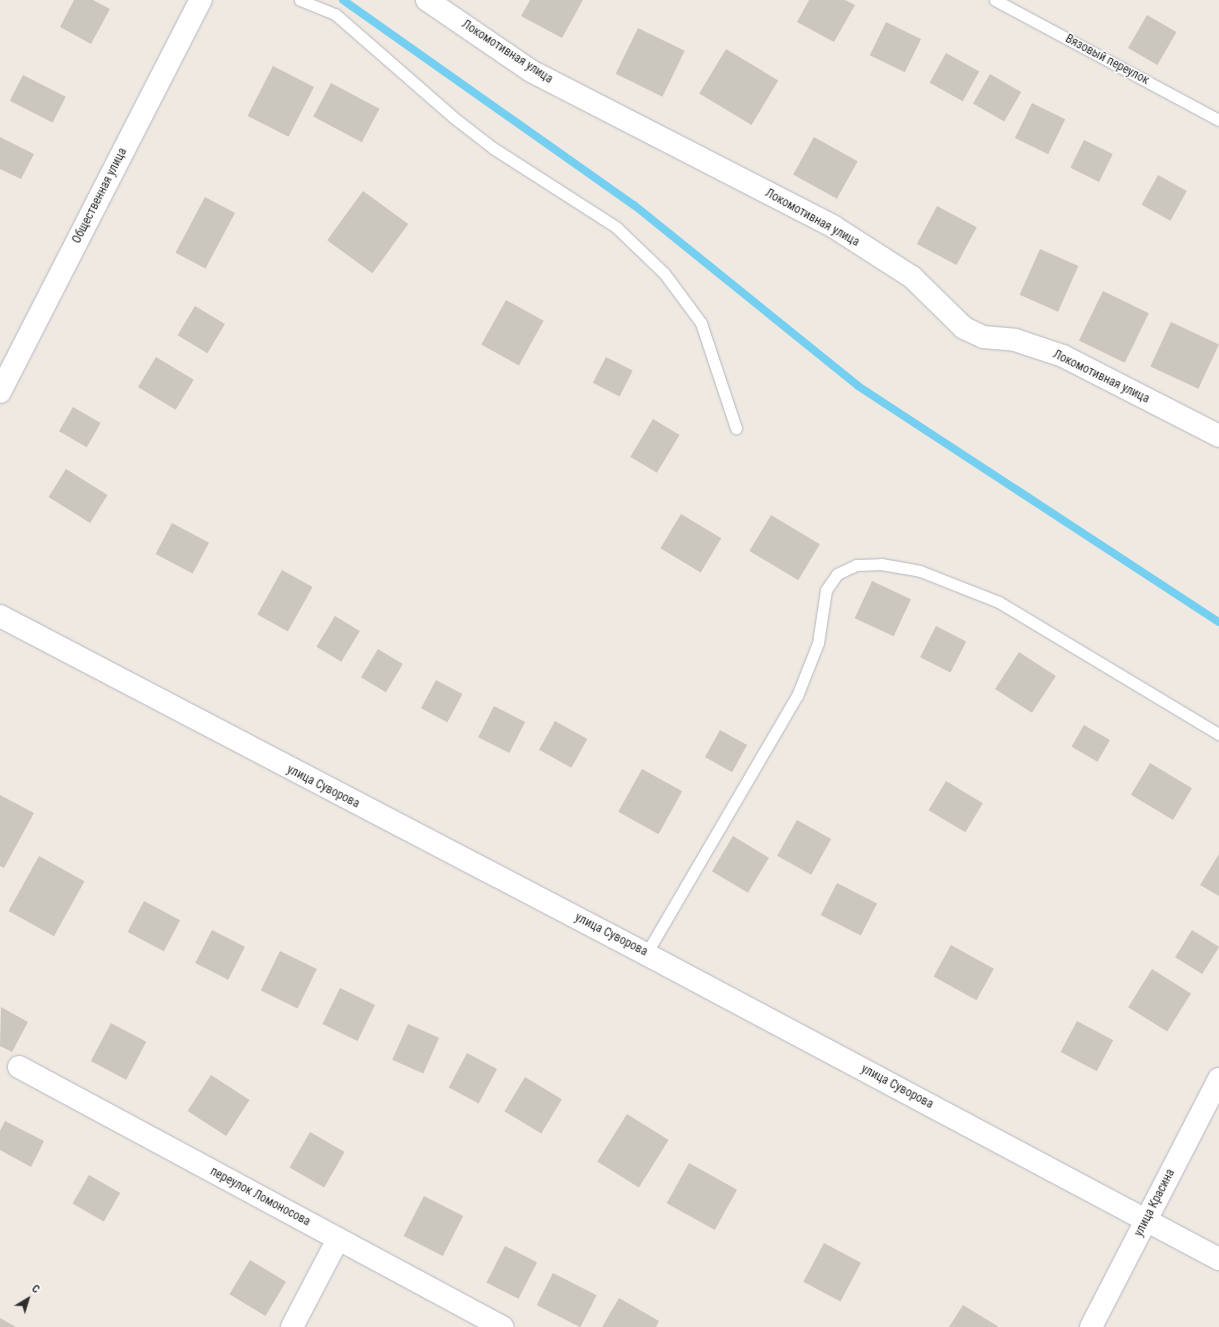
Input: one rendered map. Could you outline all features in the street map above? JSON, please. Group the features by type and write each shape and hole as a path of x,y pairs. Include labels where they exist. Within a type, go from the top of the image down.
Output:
{"street":[{"name":"Общественная улица","path":"0,392 201,0"},
{"name":"Локомотивная улица","path":"427,0 531,71 834,227 912,278 964,328 983,337 1015,340 1063,356 1219,436"},
{"name":"улица Суворова","path":"0,616 646,954 1219,1259"},
{"name":"переулок Ломоносова","path":"19,1067 502,1327"},
{"name":"улица Красина","path":"1091,1327 1219,1079"},
{"path":"292,1327 338,1239"}],"lane":[{"path":"300,0 335,14 458,122 493,148 616,227 664,273 701,323 736,428"},
{"name":"Вязовый переулок","path":"995,0 1219,120"},
{"path":"646,954 798,696 818,643 826,590 837,574 856,565 881,564 920,571 999,602 1219,734"}],"building":[{"path":"74,0 93,0 110,9 91,44 60,27"},
{"path":"530,0 583,0 562,38 521,16"},
{"path":"809,0 845,0 855,5 834,42 797,22"},
{"path":"1147,15 1176,32 1157,65 1128,48"},
{"path":"886,22 921,39 905,72 870,55"},
{"path":"638,28 685,51 662,97 616,74"},
{"path":"726,49 778,80 752,125 699,94"},
{"path":"946,53 979,71 963,101 930,83"},
{"path":"273,66 314,87 289,137 248,116"},
{"path":"990,74 1021,92 1004,121 973,103"},
{"path":"23,75 66,97 53,123 10,101"},
{"path":"331,83 380,109 362,142 313,117"},
{"path":"1032,103 1065,119 1048,154 1015,138"},
{"path":"0,137 34,154 21,179 0,169"},
{"path":"814,137 858,161 837,199 793,175"},
{"path":"1084,140 1113,154 1099,182 1070,168"},
{"path":"1158,175 1187,191 1170,221 1142,205"},
{"path":"363,191 408,224 372,273 327,240"},
{"path":"205,197 235,213 205,269 175,253"},
{"path":"937,206 977,227 957,265 917,244"},
{"path":"1040,249 1078,266 1058,312 1020,295"},
{"path":"1103,291 1149,313 1125,363 1079,340"},
{"path":"506,300 544,321 519,365 481,345"},
{"path":"195,306 225,324 207,353 177,335"},
{"path":"1171,322 1219,344 1198,389 1150,366"},
{"path":"156,357 194,380 176,410 138,387"},
{"path":"606,357 633,371 620,396 593,383"},
{"path":"73,407 101,423 87,447 59,431"},
{"path":"653,419 680,435 657,473 630,457"},
{"path":"66,469 108,495 90,523 49,497"},
{"path":"681,514 721,538 701,572 660,548"},
{"path":"771,515 820,544 798,580 749,551"},
{"path":"172,523 209,543 193,574 156,554"},
{"path":"282,570 313,587 288,632 257,615"},
{"path":"872,581 911,599 894,636 855,618"},
{"path":"335,616 360,631 341,662 316,647"},
{"path":"936,626 966,641 950,673 920,657"},
{"path":"378,649 403,664 386,692 361,677"},
{"path":"1019,652 1056,676 1032,713 995,689"},
{"path":"436,680 462,694 447,722 421,708"},
{"path":"494,706 525,722 509,753 478,737"},
{"path":"555,721 587,739 571,768 539,750"},
{"path":"1084,725 1110,740 1097,762 1072,747"},
{"path":"720,730 747,745 732,772 705,757"},
{"path":"1150,763 1192,788 1173,820 1131,795"},
{"path":"642,769 682,791 658,834 618,812"},
{"path":"946,781 983,803 965,832 928,810"},
{"path":"0,795 34,813 4,868 0,866"},
{"path":"797,820 831,839 811,875 777,856"},
{"path":"733,836 769,858 748,893 712,871"},
{"path":"1219,854 1219,896 1200,885"},
{"path":"39,856 84,881 54,936 8,911"},
{"path":"837,883 877,903 861,936 821,915"},
{"path":"144,901 180,920 164,951 128,932"},
{"path":"212,930 245,947 228,980 195,963"},
{"path":"1192,930 1219,947 1202,974 1175,957"},
{"path":"951,945 994,969 976,1000 934,976"},
{"path":"280,951 317,969 298,1009 261,991"},
{"path":"1152,969 1191,993 1167,1032 1128,1007"},
{"path":"340,988 375,1005 358,1041 322,1024"},
{"path":"1,1007 28,1022 12,1052 0,1046"},
{"path":"1077,1021 1113,1040 1097,1071 1061,1052"},
{"path":"111,1023 146,1042 126,1080 91,1061"},
{"path":"408,1024 439,1038 423,1073 392,1060"},
{"path":"467,1053 497,1069 479,1103 449,1087"},
{"path":"211,1075 250,1100 226,1136 188,1111"},
{"path":"525,1077 562,1099 541,1133 504,1111"},
{"path":"627,1114 669,1140 639,1187 597,1161"},
{"path":"5,1121 44,1141 31,1167 0,1150 0,1131"},
{"path":"310,1132 345,1152 324,1188 290,1168"},
{"path":"689,1163 737,1190 715,1230 667,1203"},
{"path":"89,1175 120,1193 104,1222 72,1204"},
{"path":"424,1196 463,1216 443,1256 404,1236"},
{"path":"824,1243 861,1263 840,1302 803,1282"},
{"path":"505,1246 537,1262 518,1299 486,1283"},
{"path":"250,1260 286,1282 265,1316 229,1294"},
{"path":"553,1273 597,1295 580,1327 537,1305"},
{"path":"619,1298 659,1321 656,1327 602,1327"},
{"path":"963,1305 999,1327 949,1327"},
{"path":"0,1318 16,1327 0,1327"}],"waterway":[{"path":"343,0 634,205 858,386 1219,622"}]}
